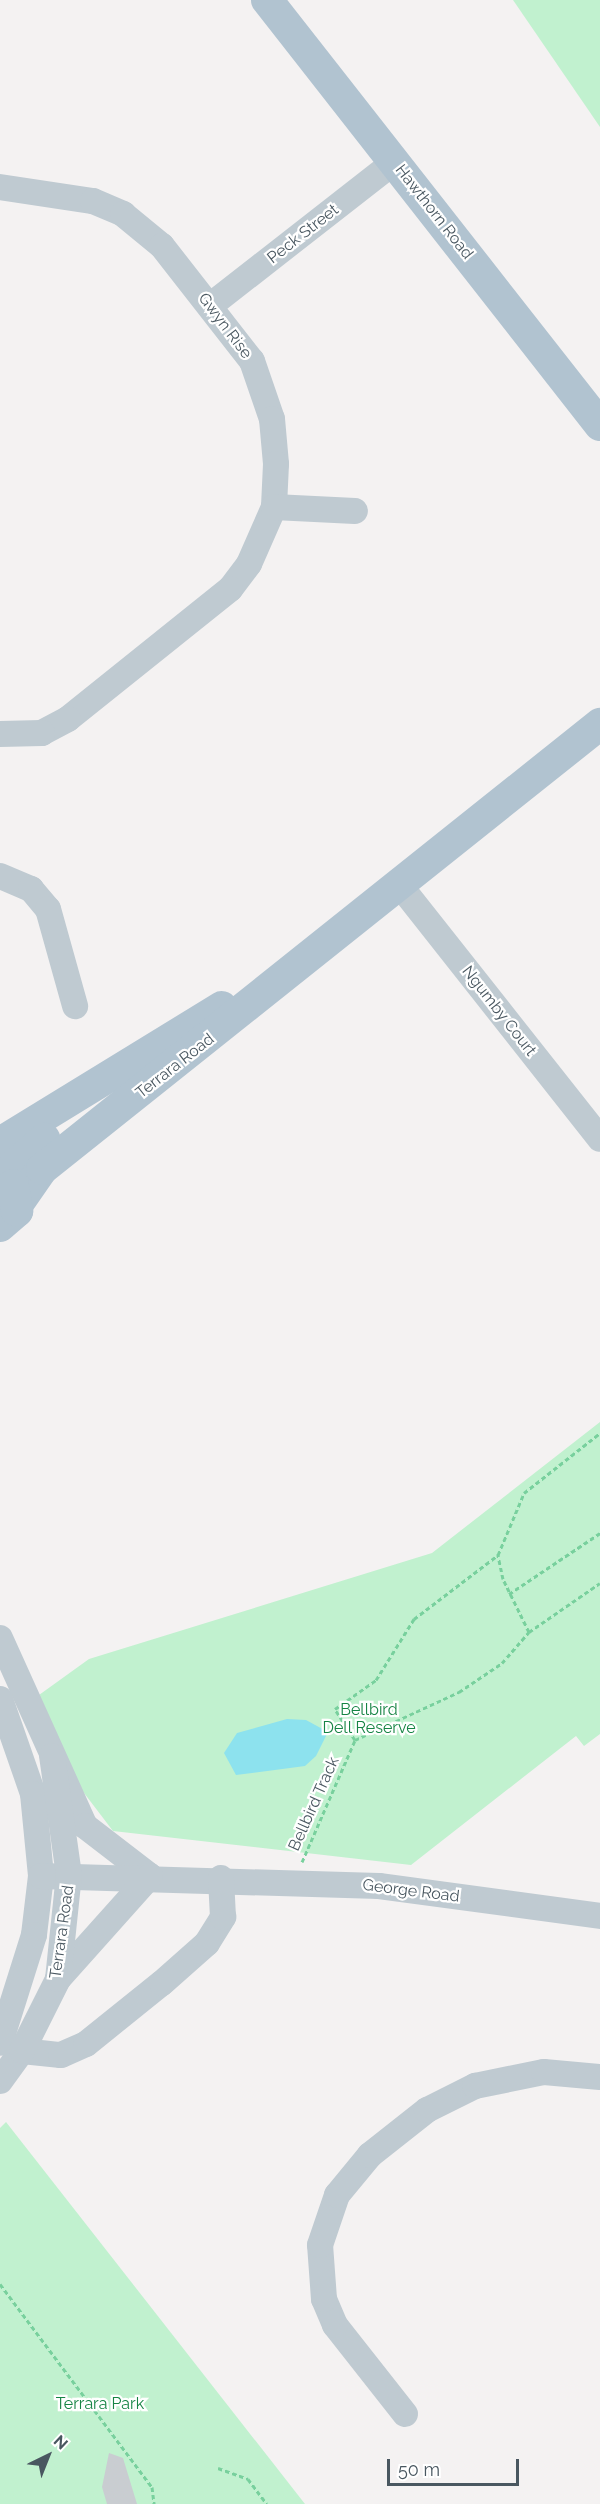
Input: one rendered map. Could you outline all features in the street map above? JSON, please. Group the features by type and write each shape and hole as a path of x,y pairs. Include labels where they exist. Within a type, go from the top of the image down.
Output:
{"main road":[{"name":"Hawthorn Road","path":"267,0 600,425"},
{"name":"Terrara Road","path":"6,1221 42,1169 336,932 600,724"},
{"name":"Terrara Road","path":"0,1143 96,1089 336,932"},
{"name":"Terrara Road","path":"1,1177 96,1089"},
{"path":"1,1177 15,1186 6,1221"}],"street":[{"name":"Peck Street","path":"211,305 394,162"},
{"name":"Gwyn Rise","path":"0,187 60,192 123,214 162,246 211,305 252,361 264,388 275,441 274,507 249,564 206,610 68,719 42,733 0,734"},
{"path":"274,507 355,511"},
{"path":"0,876 31,889 48,909 75,1006"},
{"name":"Ngumby Court","path":"398,884 600,1139"},
{"name":"Terrara Road","path":"0,1638 84,1826 150,1876"},
{"name":"Terrara Road","path":"0,1699 33,1794 41,1876 34,1935 11,2047 0,2081"},
{"name":"Terrara Road","path":"11,2047 58,1979 69,1875 52,1756"},
{"name":"Terrara Road","path":"41,1876 69,1875"},
{"name":"George Road","path":"69,1875 221,1878 379,1886 600,1916"},
{"path":"58,1979 150,1876"},
{"path":"11,2047 61,2055 86,2044 162,1983 207,1943 223,1917 221,1878"},
{"path":"405,2414 335,2325 324,2299 320,2245 337,2195 370,2155 427,2110 475,2086 544,2072 600,2077"}],"path":[{"path":"355,1740 335,1709 376,1680 414,1619 498,1555 524,1492 600,1432"},
{"path":"509,1594 600,1533"},
{"path":"498,1555 503,1579 528,1632"},
{"name":"Bellbird Track","path":"293,1882 355,1740 459,1692 502,1663 528,1632 600,1583"},
{"path":"0,2284 152,2487 154,2504"},
{"path":"218,2468 248,2479 267,2504"}],"green space":[{"path":"513,0 600,0 600,127"},
{"name":"Bellbird Dell Reserve","path":"600,1422 600,1734 584,1746 576,1736 411,1865 113,1831 65,1768 39,1695 89,1659 432,1553"},
{"name":"Terrara Park","path":"6,2122 305,2504 0,2504 0,2128"}],"water":[{"path":"287,1719 306,1720 328,1732 316,1756 305,1766 236,1775 224,1753 237,1733"}],"building":[{"path":"109,2453 123,2458 137,2504 107,2504 102,2487"}]}
